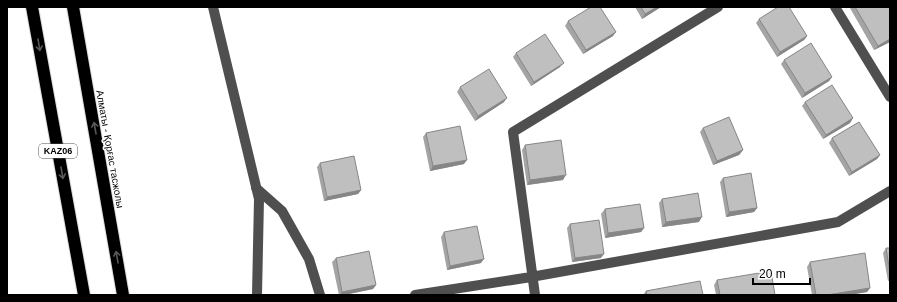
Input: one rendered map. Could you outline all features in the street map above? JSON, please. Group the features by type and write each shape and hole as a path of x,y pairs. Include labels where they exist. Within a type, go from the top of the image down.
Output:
{"highway":[{"name":"KAZ06","path":"32,7 84,295"},
{"name":"Алматы - Қорғас тасжолы","path":"74,7 123,295"}],"street":[{"path":"213,7 259,199 257,295"},
{"path":"534,295 513,132 718,7"},
{"path":"835,7 890,97"},
{"path":"256,188 282,211 309,259 320,295"},
{"path":"415,295 531,277 838,222 890,191"}],"building":[{"path":"591,7 600,7 616,32 586,50 568,21"},
{"path":"641,7 657,7 645,14"},
{"path":"778,7 789,7 807,36 780,52 759,19"},
{"path":"855,7 890,7 890,39 878,46"},
{"path":"545,34 564,63 534,82 516,53"},
{"path":"811,43 832,77 805,93 784,60"},
{"path":"489,69 507,98 478,116 460,87"},
{"path":"832,85 853,118 826,135 805,102"},
{"path":"729,117 743,150 717,161 703,128"},
{"path":"859,122 880,155 852,172 832,138"},
{"path":"460,126 467,160 433,166 426,133"},
{"path":"561,140 566,175 530,180 525,145"},
{"path":"354,156 361,190 327,197 320,163"},
{"path":"751,173 757,208 729,212 723,178"},
{"path":"698,193 702,217 666,222 662,199"},
{"path":"640,204 644,228 608,233 605,209"},
{"path":"599,220 604,254 575,258 570,224"},
{"path":"477,226 484,259 450,266 444,232"},
{"path":"886,248 890,248 890,273"},
{"path":"369,251 376,285 342,292 336,258"},
{"path":"865,253 870,288 827,295 816,295 810,262"},
{"path":"771,271 775,295 720,295 717,280"},
{"path":"700,281 703,295 647,295 646,291"}]}
